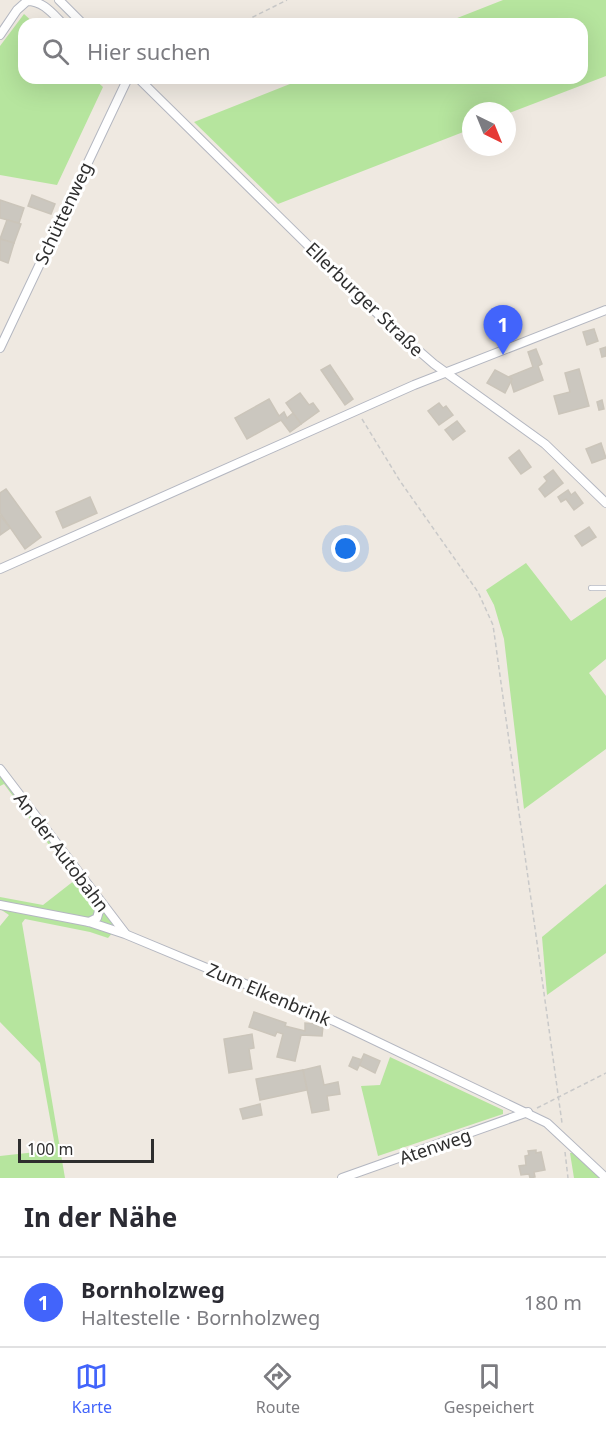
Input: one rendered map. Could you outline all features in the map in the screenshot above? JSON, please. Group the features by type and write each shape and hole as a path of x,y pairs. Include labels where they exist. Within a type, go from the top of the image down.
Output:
{"street":[{"path":"59,0 77,18"},
{"path":"0,35 17,10 27,1 36,1 57,18"},
{"name":"Schüttenweg","path":"0,348 125,84"},
{"name":"Ellerburger Straße","path":"144,84 389,326 445,372 545,444 606,502"},
{"path":"0,569 445,372 606,310"},
{"name":"An der Autobahn","path":"0,769 125,934"},
{"path":"89,922 98,918 101,904"},
{"name":"Zum Elkenbrink","path":"0,905 89,922 125,934 334,1021 528,1112 547,1123 564,1137 606,1178"},
{"name":"Atenweg","path":"342,1178 528,1112"}],"lane":[{"path":"591,588 606,588"}],"path":[{"path":"251,18 287,0"},
{"path":"357,410 400,481 478,592 493,625 568,1178"},
{"path":"528,1112 606,1073"}],"green space":[{"path":"503,0 606,0 606,76 588,83 588,18 457,18"},
{"path":"18,22 18,84 100,84 103,87 57,185 0,175 0,46"},
{"path":"290,84 585,84 516,111 516,102 462,102 462,132 278,204 194,122"},
{"path":"526,563 571,621 606,597 606,659 589,673 606,696 606,749 524,809 504,639 494,605 486,590"},
{"path":"0,764 120,924 108,938 90,932 25,919 22,923 65,1178 0,1178 0,1156 54,1150 55,1146 40,1063 0,1022 0,926 9,915 0,909 0,897 43,905 75,880 4,784 0,786"},
{"path":"606,884 606,953 547,995 542,937"},
{"path":"390,1057 503,1110 503,1114 378,1156 361,1086 380,1085"},
{"path":"570,1153 574,1153 601,1178 574,1178"}],"building":[{"path":"32,195 55,204 51,214 28,206"},
{"path":"0,200 24,208 19,223 0,218"},
{"path":"7,220 21,224 14,243 0,239"},
{"path":"0,239 14,243 8,263 0,260"},
{"path":"594,329 598,341 587,345 583,332"},
{"path":"606,347 606,356 602,357 600,349"},
{"path":"536,349 542,364 538,366 543,380 514,392 512,379 508,377 533,367 528,352"},
{"path":"330,365 353,399 345,405 321,370"},
{"path":"579,369 589,406 559,414 554,396 570,392 565,373"},
{"path":"495,370 512,379 505,393 487,383"},
{"path":"300,393 309,405 313,403 319,411 301,424 286,403"},
{"path":"269,399 279,416 284,412 287,418 293,413 301,424 290,432 281,420 247,439 235,418"},
{"path":"602,400 604,409 599,410 597,402"},
{"path":"439,403 443,408 446,406 453,415 439,425 428,411"},
{"path":"457,421 465,431 453,440 445,430"},
{"path":"601,443 606,458 592,463 586,449"},
{"path":"519,450 531,467 521,474 509,458"},
{"path":"553,470 563,483 545,497 539,489 547,481 544,477"},
{"path":"6,489 41,537 25,549 0,513 0,493"},
{"path":"568,490 571,495 575,492 583,503 574,510 566,499 561,502 558,497"},
{"path":"90,497 97,513 63,528 56,512"},
{"path":"0,515 10,528 0,535"},
{"path":"589,527 596,537 582,546 575,536"},
{"path":"254,1012 286,1023 285,1026 305,1031 305,1023 318,1024 318,1026 323,1026 322,1036 301,1035 295,1061 277,1057 283,1034 277,1032 275,1036 249,1027"},
{"path":"252,1034 254,1048 249,1049 252,1069 229,1073 224,1039"},
{"path":"364,1054 380,1061 375,1073 359,1065"},
{"path":"353,1057 362,1060 357,1070 349,1066"},
{"path":"320,1066 324,1085 338,1082 340,1094 327,1096 329,1110 312,1113 303,1070"},
{"path":"303,1070 307,1090 260,1100 256,1079"},
{"path":"260,1104 262,1115 243,1119 240,1109"},
{"path":"536,1150 536,1153 541,1152 545,1170 534,1172 535,1177 530,1178 529,1174 521,1175 519,1166 526,1165 525,1156 529,1155 528,1151"}],"place":[{"name":"Bornholzweg","path":"503,355"}]}
